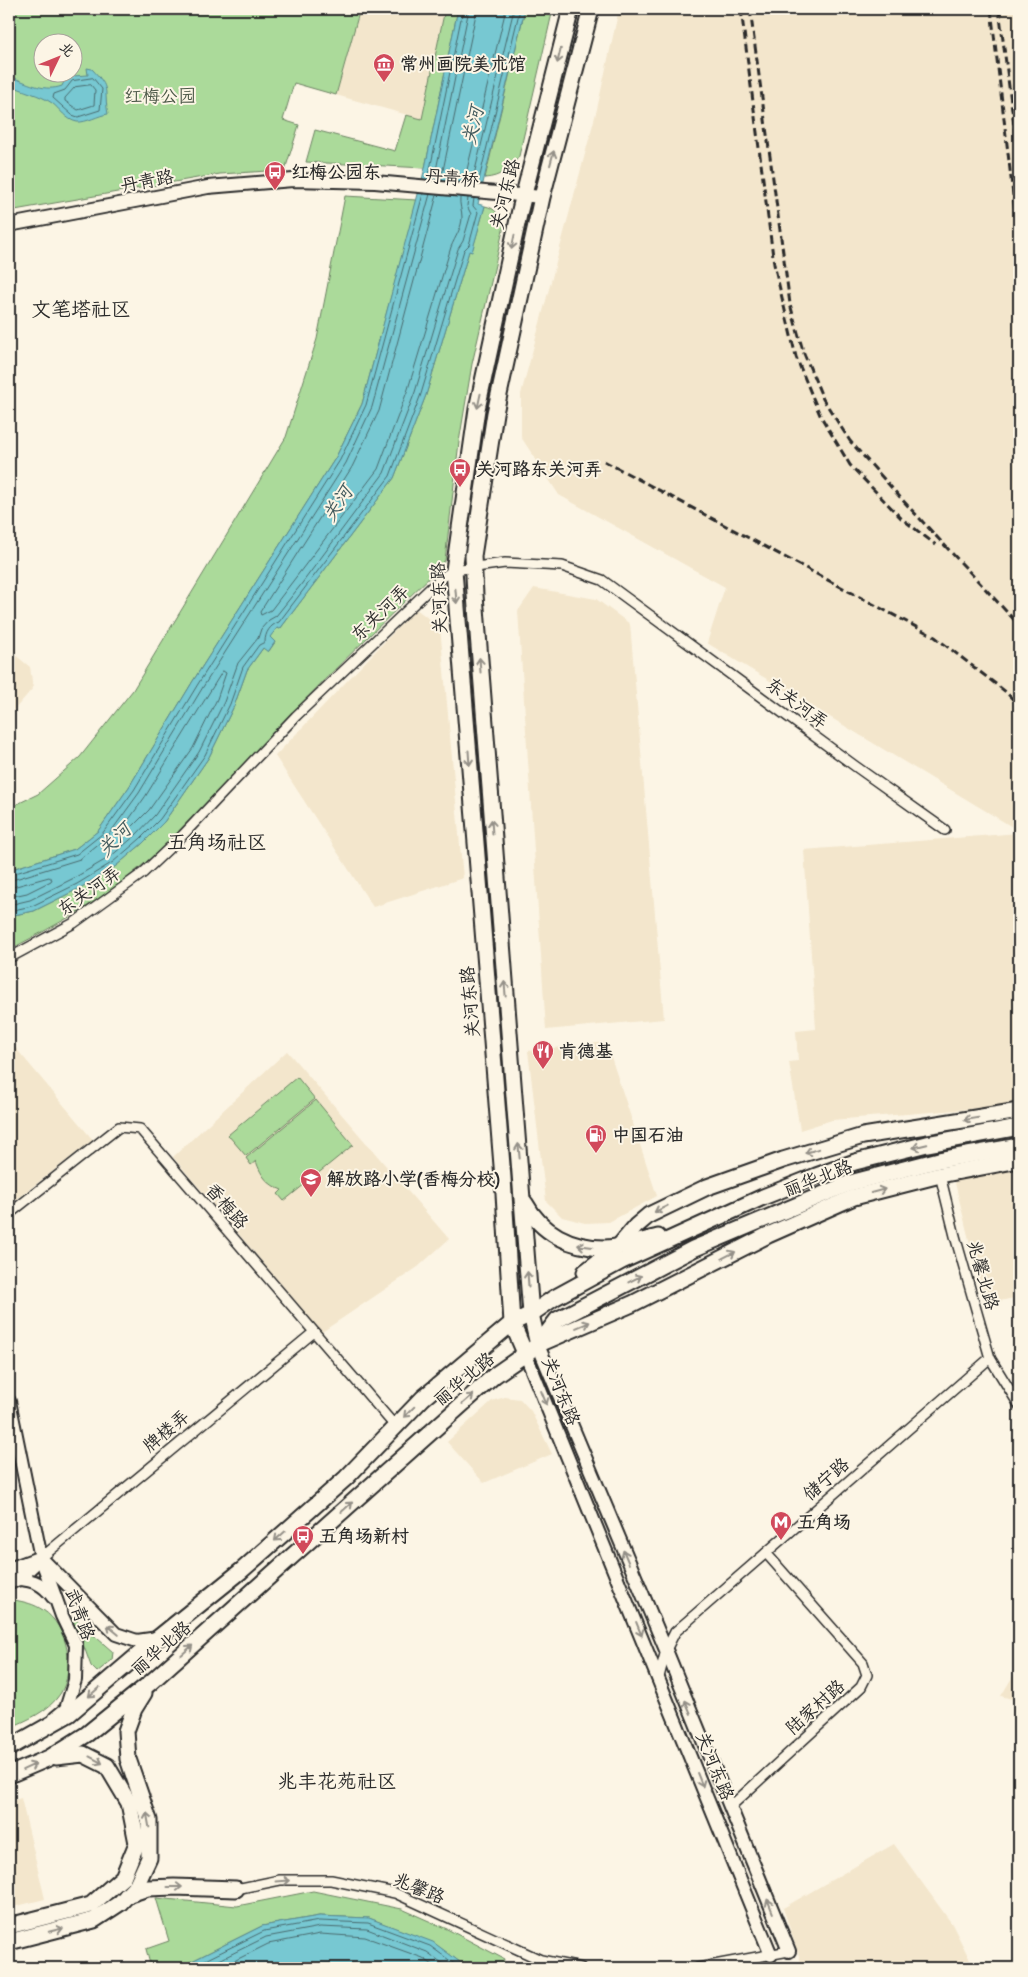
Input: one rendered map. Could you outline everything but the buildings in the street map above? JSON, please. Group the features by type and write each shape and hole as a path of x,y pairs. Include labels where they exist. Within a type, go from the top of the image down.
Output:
{"main road":[{"name":"关河东路","path":"571,9 523,199 477,409 454,570 503,1168 512,1323 532,1349 666,1650 789,1951"},
{"name":"关河东路","path":"591,9 541,201 496,413 473,556 523,1199 532,1349 658,1677 771,1954"},
{"name":"丹青路","path":"9,225 208,187 293,180 375,182 411,188"},
{"name":"丹青桥","path":"411,188 523,199"},
{"path":"523,199 541,201"},
{"path":"531,1314 620,1246 636,1226 649,1215 707,1187 783,1160 863,1136 1019,1111"},
{"name":"丽华北路","path":"9,1748 69,1714 158,1638 241,1571 346,1478 423,1398 512,1323 622,1261 764,1197 855,1162 927,1144 1019,1127"},
{"name":"丽华北路","path":"9,1775 49,1758 87,1734 150,1683 495,1375 532,1349 557,1320 693,1249 850,1183 939,1160 1019,1146"},
{"path":"532,1349 632,1304 768,1235 854,1198 940,1175 1019,1160"},
{"path":"523,1199 532,1216 547,1231 573,1244 605,1248 684,1232"},
{"name":"武青路","path":"9,1401 41,1558 57,1602 76,1644 75,1680 66,1709 40,1732"},
{"name":"武青路","path":"41,1558 116,1634 137,1641 158,1638"},
{"name":"牌楼弄","path":"9,1569 41,1558"},
{"name":"牌楼弄","path":"14,1581 41,1558"},
{"path":"14,1581 32,1580 46,1587 57,1602"},
{"path":"9,1942 94,1920 120,1903 136,1886 149,1858 149,1820 128,1759 126,1731 134,1709 150,1683"},
{"path":"9,1926 91,1905 123,1877 137,1842 129,1803 107,1766 83,1754 49,1758"},
{"path":"127,1895 148,1888 236,1889"}],"street":[{"name":"东关河弄","path":"9,958 74,923 142,873 182,836 296,716 441,578 454,570 505,563 562,566 602,580 855,766 946,830"},
{"name":"香梅路","path":"9,1214 119,1127 140,1129 394,1426"},
{"name":"兆馨北路","path":"940,1175 955,1236 990,1358 1019,1405"},
{"name":"牌楼弄","path":"41,1558 314,1332"},
{"name":"储宁路","path":"658,1677 666,1650 676,1632 990,1358"},
{"name":"陆家村路","path":"730,1807 861,1687 867,1674 863,1663 766,1553"},
{"name":"兆馨路","path":"236,1889 280,1880 331,1880 395,1893 541,1960 581,1968"},
{"path":"698,1968 789,1951"}],"shaded area":[{"path":"360,9 445,9 422,119 336,95"},
{"path":"619,9 1019,9 1019,831 707,643 725,587 559,495 521,437 521,394 597,109"},
{"path":"534,588 596,599 630,624 664,1019 546,1030 518,611"},
{"path":"416,609 440,627 463,878 373,907 275,756"},
{"path":"9,650 30,667 33,688 9,716"},
{"path":"1019,833 1019,1105 832,1120 800,1130 789,1062 798,1061 796,1031 816,1029 804,850"},
{"path":"9,1040 93,1140 9,1205"},
{"path":"606,1042 657,1196 609,1222 585,1223 562,1217 546,1201 528,1051"},
{"name":"解放路小学(香梅分校)","path":"287,1051 449,1239 418,1267 322,1332 173,1157"},
{"path":"1019,1165 1019,1297 985,1304 954,1179"},
{"path":"505,1397 520,1399 531,1411 552,1454 484,1483 447,1442 492,1401"},
{"path":"1019,1666 1019,1701 1001,1696"},
{"path":"21,1798 45,1899 9,1908 9,1802"},
{"path":"894,1844 952,1924 974,1968 803,1968 783,1908"}],"green space":[{"name":"红梅公园","path":"9,9 360,9 336,95 294,83 283,120 299,125 285,170 220,174 9,211"},
{"path":"445,9 458,9 425,168 306,162 315,130 395,151 406,115 422,119"},
{"path":"525,9 553,9 519,156 505,172 485,178"},
{"path":"345,196 417,200 362,404 336,457 193,681 129,787 98,831 75,849 9,870 9,808 38,794 80,757 133,690 286,437 317,339"},
{"path":"485,206 497,213 504,226 472,364 459,442 445,560 157,852 133,873 95,901 9,950 9,916 34,911 80,888 116,866 164,822 209,757 234,706 247,670 263,648 269,651 275,642 269,637 277,627 280,629 394,478 426,395 469,251 472,251"},
{"path":"297,1077 315,1099 246,1156 228,1135"},
{"path":"316,1100 353,1145 284,1201 278,1194 282,1190 266,1179 256,1161 251,1165 246,1158"},
{"path":"14,1600 36,1606 52,1617 64,1637 67,1649 68,1673 60,1694 50,1706 37,1715 9,1728 9,1601"},
{"path":"73,1617 113,1652 112,1660 97,1672 91,1666 83,1644 70,1620"},
{"path":"313,1891 402,1909 447,1929 504,1959 502,1968 468,1968 435,1944 369,1918 319,1916 262,1926 178,1968 151,1968 146,1949 169,1941 156,1898 237,1906"}],"water":[{"name":"关河","path":"458,9 525,9 478,204 485,206 472,252 469,251 426,395 394,478 280,629 277,628 270,637 275,642 268,652 263,648 247,670 234,706 209,757 164,822 116,866 80,888 34,911 9,916 9,870 75,849 98,831 129,787 193,681 336,457 362,404 425,168"},
{"path":"87,68 92,69 105,86 108,114 77,122 66,117 55,105 47,100 9,84 14,78 44,88 56,88 62,86 64,82 82,82 82,75 88,75"},
{"path":"319,1916 369,1918 433,1942 468,1968 178,1968 262,1926"}],"railway":[{"path":"741,9 774,264 796,357 820,415 850,465 901,518 936,545"},
{"path":"750,9 790,304 803,351 823,399 850,441 1019,625"},
{"path":"991,9 1019,246"},
{"path":"999,9 1019,164"},
{"path":"604,461 935,637 1006,692 1019,706"}],"place":[{"name":"常州画院美术馆","path":"384,83"},
{"name":"红梅公园东","path":"275,191"},
{"name":"关河路东关河弄","path":"460,488"},
{"name":"肯德基","path":"543,1070"},
{"name":"中国石油","path":"596,1154"},
{"name":"解放路小学(香梅分校)","path":"311,1198"},
{"name":"五角场","path":"781,1541"},
{"name":"五角场新村","path":"303,1555"}],"district":[{"name":"文笔塔社区","path":"81,309"},
{"name":"五角场社区","path":"217,842"},
{"name":"兆丰花苑社区","path":"337,1781"}]}
